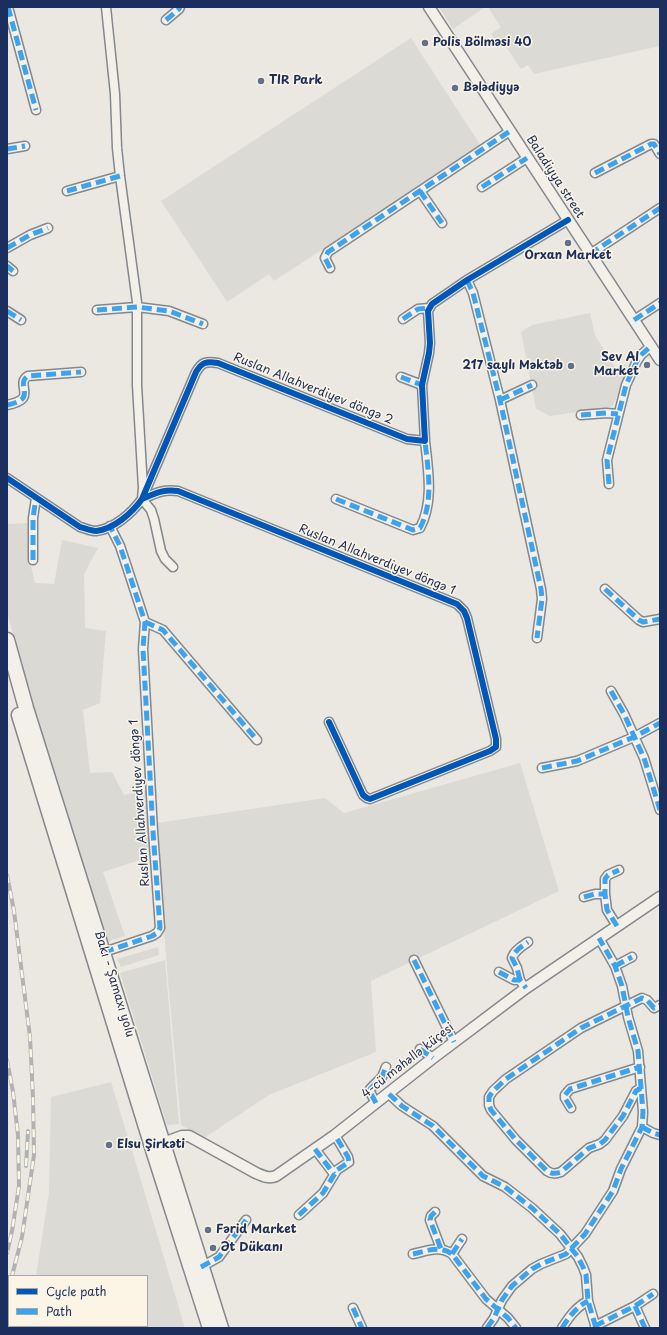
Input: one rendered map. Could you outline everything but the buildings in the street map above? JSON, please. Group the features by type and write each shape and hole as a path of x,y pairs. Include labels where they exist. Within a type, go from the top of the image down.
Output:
{"highway":[{"name":"Bakı - Şamaxı yolu","path":"7,640 26,708 104,952 221,1328"},
{"name":"Bakı - Şamaxı yolu","path":"7,674 153,1150 210,1328"}],"street":[{"path":"8,7 36,110"},
{"path":"106,7 115,94 117,148 137,307 137,385 143,488 142,499 151,510 154,518 161,551 165,559 173,567"},
{"path":"166,20 180,7"},
{"name":"Baladiyya street","path":"429,7 660,360"},
{"path":"330,268 325,258 328,252 510,131"},
{"path":"595,174 651,144 654,144 660,154"},
{"path":"7,149 25,146"},
{"path":"482,187 527,158"},
{"path":"67,191 120,176"},
{"path":"420,191 442,223"},
{"path":"590,254 660,208"},
{"path":"336,499 413,530 420,528 427,507 429,478 425,441 422,385 430,348 429,308 436,301 468,280 568,220"},
{"path":"7,248 30,235 48,228"},
{"path":"468,280 473,294 500,400 542,589 537,638"},
{"path":"634,320 660,303"},
{"path":"96,310 137,307 168,311 203,324"},
{"path":"403,319 418,309 429,308"},
{"path":"7,312 21,320"},
{"path":"609,484 607,460 623,396 631,371 641,356 651,346"},
{"name":"Ruslan Allahverdiyev döngə 2","path":"7,478 80,527 94,531 110,526 129,513 142,499 196,372 200,365 206,362 218,363 407,439 425,441"},
{"path":"7,405 23,398 23,381 28,376 81,372"},
{"path":"401,377 422,385"},
{"path":"500,400 532,385"},
{"path":"582,415 606,413 618,414"},
{"name":"Ruslan Allahverdiyev döngə 1","path":"142,499 161,491 178,491 457,604 464,611 468,618 496,739 496,747 490,751 367,798 363,795 329,722"},
{"path":"34,560 33,518 36,498"},
{"name":"Ruslan Allahverdiyev döngə 1","path":"104,952 152,936 157,933 160,928 143,649 146,622 120,546 110,526"},
{"path":"605,590 639,620 643,622 660,619"},
{"path":"146,622 162,630 257,740"},
{"path":"611,691 624,714 644,758 660,810"},
{"path":"542,768 577,761 634,737 660,723"},
{"path":"616,926 607,910 605,879 608,874 618,870"},
{"path":"584,897 595,894 605,894"},
{"name":"4-cü məhəllə küçesi","path":"163,1144 182,1136 189,1136 256,1173 272,1178 335,1135 389,1094 523,984 599,938 660,897"},
{"path":"487,1328 509,1290 520,1278 536,1267 560,1258 566,1254 593,1224 614,1191 627,1156 642,1127 643,1112 638,1051 628,1018 622,986 615,966 599,938"},
{"path":"523,984 512,958 517,950 528,942"},
{"path":"615,966 632,957"},
{"path":"414,960 454,1042"},
{"path":"499,972 523,984"},
{"path":"641,1088 636,1091 623,1116 605,1140 600,1144 589,1148 561,1172 556,1174 552,1174 547,1171 516,1140 491,1110 489,1104 489,1097 506,1079 581,1028 642,998 647,1000 654,1008 660,1005"},
{"path":"420,1049 433,1058"},
{"path":"376,1103 370,1089 382,1077 386,1067"},
{"path":"570,1108 565,1095 570,1089 640,1067"},
{"path":"389,1094 402,1106 433,1126 483,1176 488,1180 502,1185 532,1208 557,1231 572,1249 583,1267 586,1275 588,1302 595,1327 635,1306 653,1294"},
{"path":"642,1127 660,1135"},
{"path":"299,1215 323,1193 334,1174 349,1162 348,1157 335,1135"},
{"path":"314,1149 334,1174"},
{"path":"435,1212 430,1216 430,1220 441,1248"},
{"path":"201,1267 219,1257 246,1220"},
{"path":"452,1254 462,1238"},
{"path":"413,1254 441,1248 452,1254 476,1288 508,1318 516,1328"},
{"path":"562,1328 575,1309 588,1302"},
{"path":"635,1306 645,1328"},
{"path":"353,1308 362,1328"}],"shaded area":[{"path":"439,7 485,7 453,29"},
{"path":"488,7 660,7 660,46 534,74 528,65 521,69 504,44 500,47 491,34 501,27"},
{"path":"411,38 481,146 274,281 269,274 227,302 161,201"},
{"name":"217 saylı Məktəb","path":"590,313 595,335 616,369 625,364 629,370 611,407 550,416 536,409 521,332 532,325"},
{"path":"28,523 29,558 35,583 54,584 62,540 98,548 84,574 85,628 106,631 100,703 83,710 90,773 112,772 124,795 146,790 152,856 103,872 125,936 106,942 37,720 7,612 7,524"},
{"path":"520,763 559,891 371,981 376,1052 269,1095 204,1138 181,1125 166,957 157,823 325,798 344,813"},
{"path":"158,947 159,955 121,967 117,959"},
{"path":"165,960 179,1124 167,1125 120,973"},
{"path":"111,1082 185,1328 72,1327 148,1327 148,1275 36,1275 49,1192 51,1097"}],"railway":[{"path":"7,875 14,911 30,1037 34,1155 22,1237 12,1275"},
{"path":"7,1060 13,1092 18,1135 19,1186 7,1253"},
{"path":"26,1166 28,1131"},
{"path":"7,1298 8,1294"}],"marked path":[{"path":"8,7 36,110"},
{"path":"166,20 180,7"},
{"path":"330,268 325,258 328,252 510,131"},
{"path":"595,173 651,144 654,144 660,154"},
{"path":"7,149 25,146"},
{"path":"482,187 527,158"},
{"path":"67,191 120,176"},
{"path":"420,191 442,223"},
{"path":"590,254 660,208"},
{"path":"7,248 30,235 48,228"},
{"path":"7,266 13,271"},
{"path":"467,280 473,293 500,400 541,589 542,599 537,638"},
{"path":"634,320 660,303"},
{"path":"97,310 137,307 169,311 203,324"},
{"path":"403,319 418,309 429,308"},
{"path":"7,311 21,320"},
{"path":"609,484 607,460 626,385 637,361 651,346"},
{"path":"7,405 18,402 23,398 23,384 25,378 28,376 81,372"},
{"path":"401,377 422,385"},
{"path":"500,400 532,385"},
{"path":"581,415 606,413 618,414"},
{"path":"336,499 413,530 420,528 429,496 425,441"},
{"path":"33,560 33,518 36,498"},
{"path":"104,952 152,936 157,933 160,928 143,649 145,622 120,546 110,526"},
{"path":"605,589 639,620 643,622 660,619"},
{"path":"145,622 163,630 257,740"},
{"path":"611,691 624,714 644,758 660,810"},
{"path":"542,768 577,761 634,737 660,723"},
{"path":"617,926 607,910 605,879 608,875 619,870"},
{"path":"584,897 595,894 605,894"},
{"path":"487,1328 494,1318 502,1300 512,1286 532,1269 566,1254 585,1234 613,1191 621,1169 642,1127 643,1112 638,1051 628,1017 622,986 615,966 599,938"},
{"path":"520,980 517,968 512,958 516,951 528,942"},
{"path":"615,966 632,957"},
{"path":"414,960 454,1042"},
{"path":"499,972 514,980 520,980 526,988"},
{"path":"641,1088 636,1091 623,1116 605,1140 600,1144 589,1148 561,1172 555,1173 547,1171 516,1140 491,1110 489,1105 489,1097 493,1091 506,1079 581,1028 642,998 647,1000 654,1008 660,1005"},
{"path":"420,1049 433,1058"},
{"path":"376,1103 370,1089 382,1077 386,1067"},
{"path":"571,1108 565,1098 565,1095 570,1089 640,1067"},
{"path":"389,1094 402,1106 433,1126 483,1176 505,1187 532,1208 560,1234 578,1257 583,1267 586,1275 588,1301 596,1328"},
{"path":"642,1127 660,1135"},
{"path":"299,1215 323,1193 337,1170 349,1162 348,1157 335,1135"},
{"path":"315,1149 334,1174"},
{"path":"435,1212 431,1216 430,1220 441,1249"},
{"path":"201,1267 219,1257 246,1220"},
{"path":"452,1254 462,1239"},
{"path":"413,1254 438,1249 452,1254 486,1299 508,1318 516,1328"},
{"path":"595,1326 635,1306 653,1294"},
{"path":"562,1328 576,1309 588,1301"},
{"path":"635,1306 645,1328"},
{"path":"353,1308 362,1328"}],"cycle path":[{"path":"7,478 80,527 96,531 103,530 116,524 128,515 142,499 196,372 202,364 207,362 218,363 407,439 425,441 422,385 430,343 428,311 432,304 467,280 568,220"},
{"path":"142,499 164,491 178,491 457,604 464,611 467,618 496,739 496,747 490,751 370,799 363,795 329,722"}],"place":[{"name":"Polis Bölməsi 40","path":"425,43"},
{"name":"TIR Park","path":"261,81"},
{"name":"Bələdiyyə","path":"455,88"},
{"name":"Orxan Market","path":"568,243"},
{"name":"Sev Al Market","path":"647,365"},
{"name":"217 saylı Məktəb","path":"571,366"},
{"name":"Elsu Şirkəti","path":"109,1145"},
{"name":"Fərid Market","path":"208,1230"},
{"name":"Ət Dükanı","path":"213,1248"}]}
